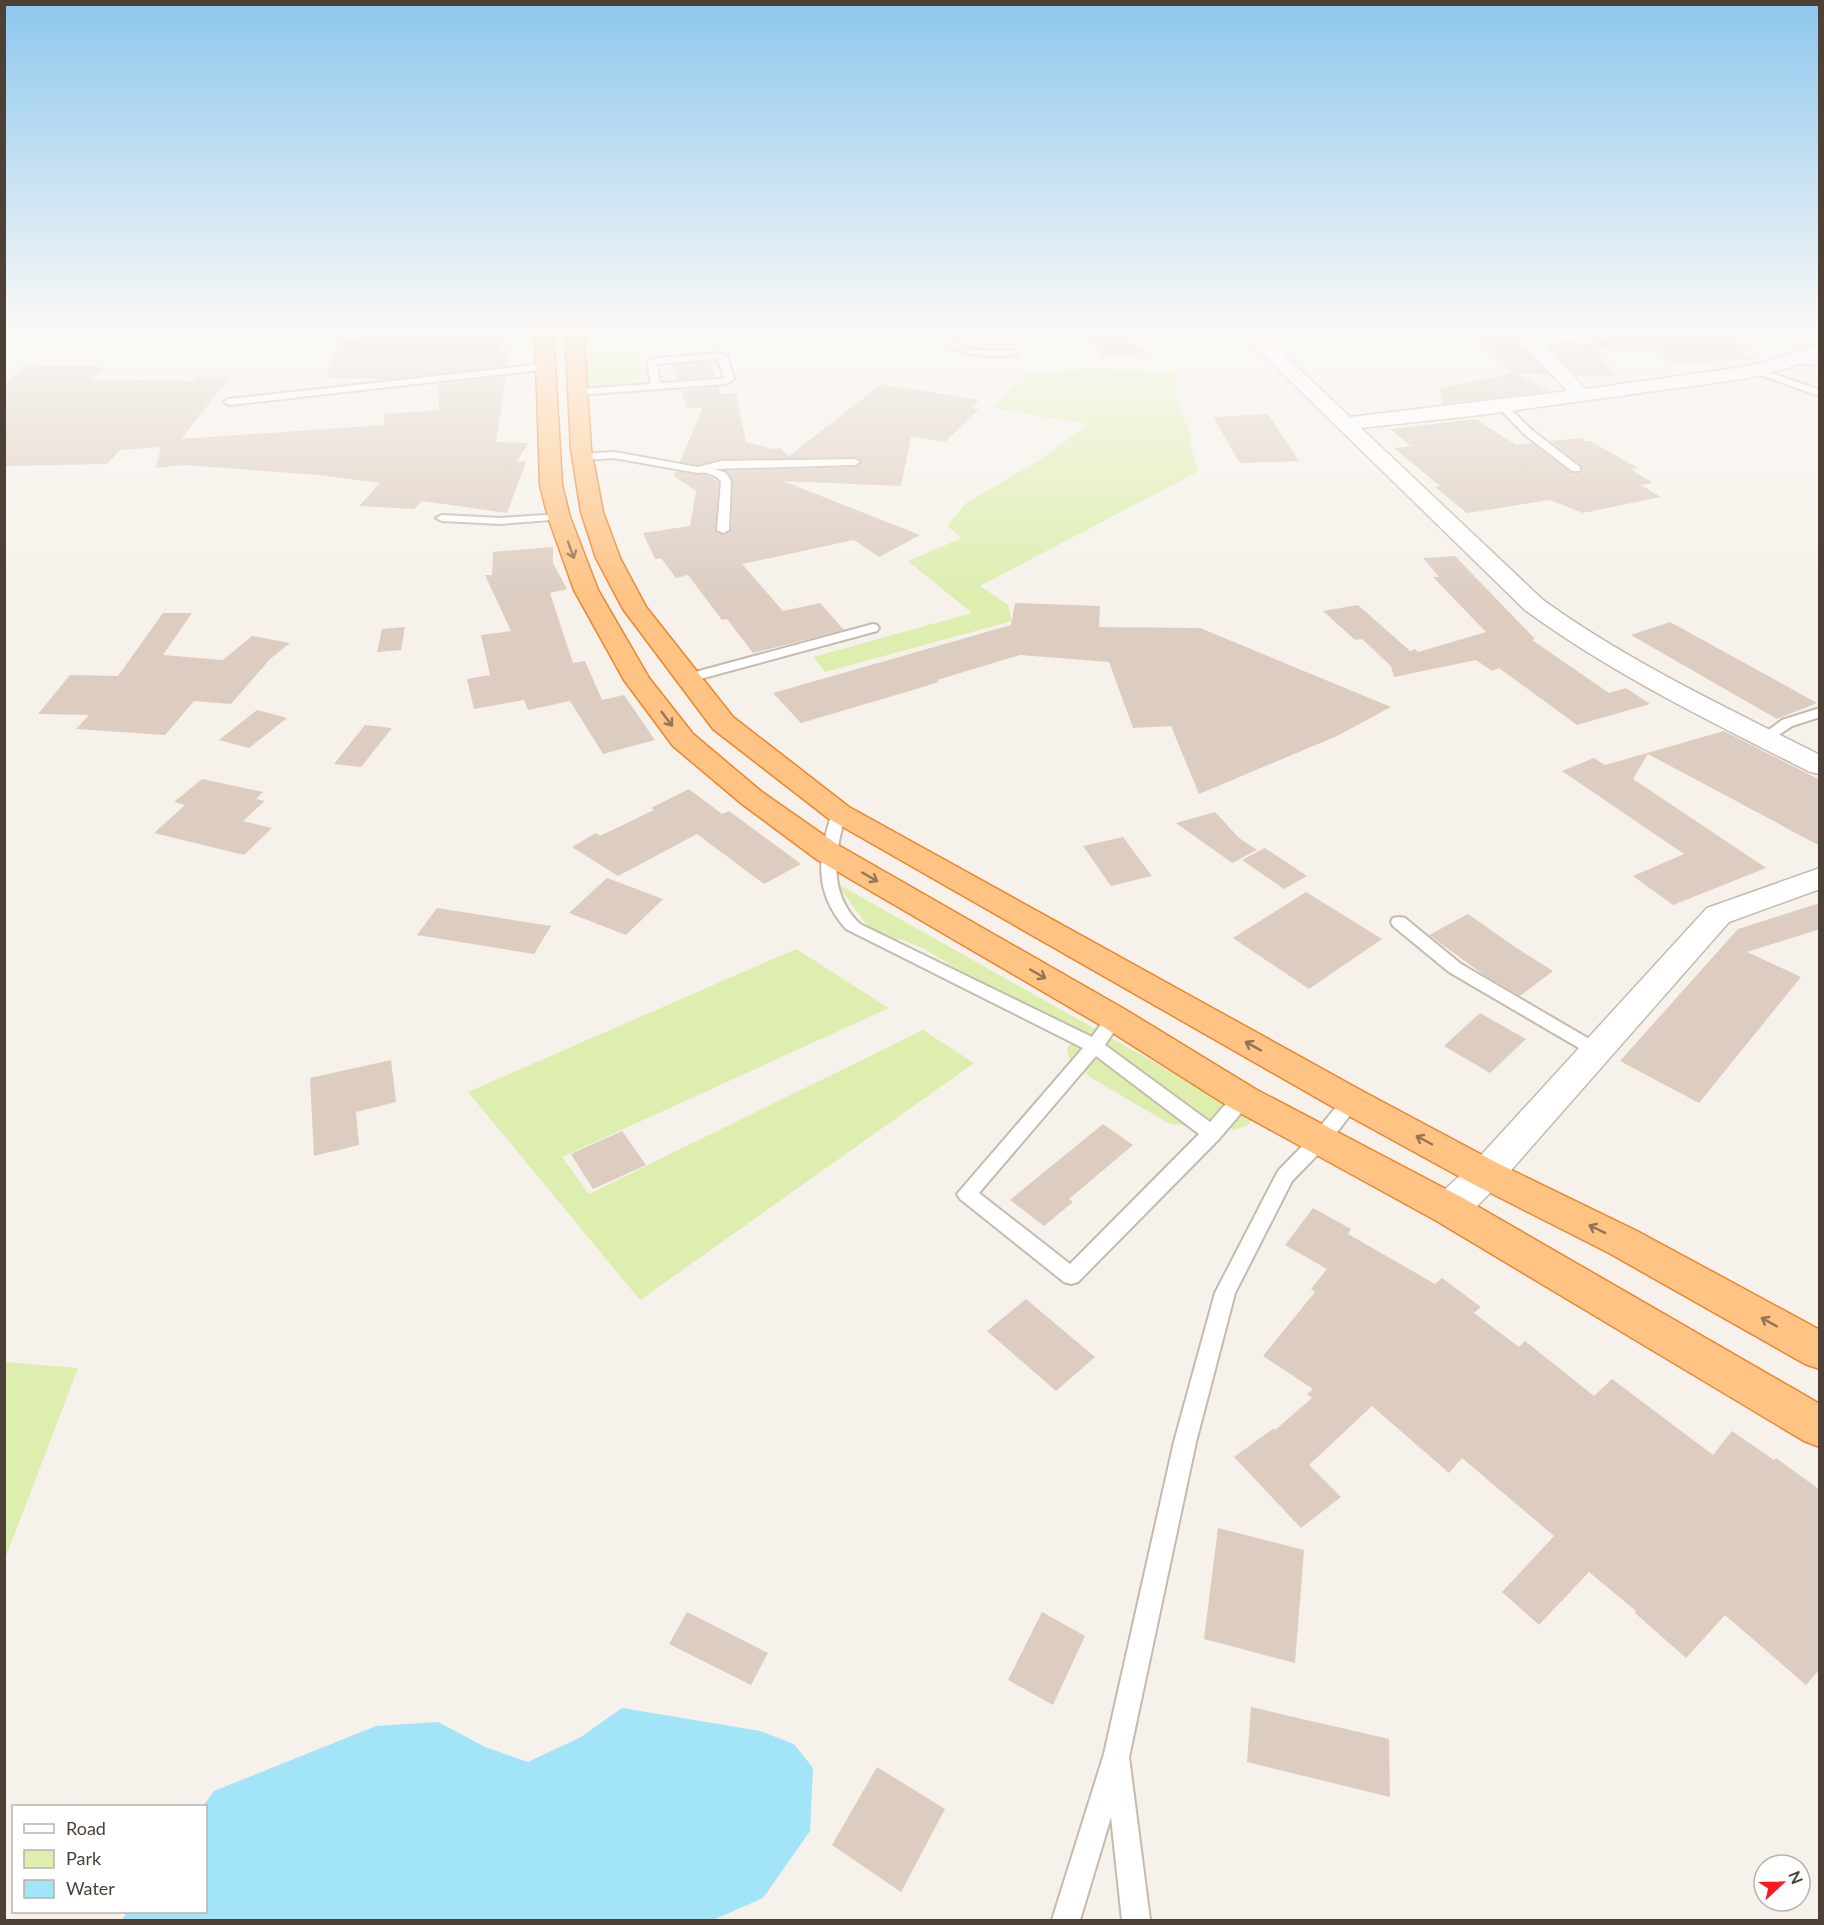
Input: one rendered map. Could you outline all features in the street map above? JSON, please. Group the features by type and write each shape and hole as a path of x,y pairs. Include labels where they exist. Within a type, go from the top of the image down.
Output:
{"highway":[{"path":"547,417 551,485 559,517 586,590 637,680 683,740 752,798 827,852 1114,1018 1244,1099 1449,1209 1820,1427"},
{"path":"579,417 581,453 592,512 608,558 635,609 723,723 838,813 1352,1101 1486,1174 1623,1242 1820,1351"},
{"path":"549,450 581,453"}],"street":[{"path":"1338,417 1534,605 1564,628 1608,656 1820,766"},
{"path":"1345,424 1408,417"},
{"path":"1449,1209 1486,1174 1718,915 1820,878"}],"lane":[{"path":"1513,417 1529,433 1576,469"},
{"path":"581,453 614,455 698,470 721,464 855,462"},
{"path":"705,469 722,475 726,482 723,530"},
{"path":"442,518 500,521 559,517"},
{"path":"689,678 873,627"},
{"path":"1765,738 1787,723 1820,712"},
{"path":"838,813 827,852 828,886 847,922 854,928 1095,1046 1212,1134"},
{"path":"1399,922 1455,968 1597,1052"},
{"path":"1114,1018 1095,1046 967,1194 1071,1276 1244,1099"},
{"path":"1066,1920 1117,1754 1185,1442 1225,1293 1285,1176 1321,1139 1352,1101"},
{"path":"1117,1754 1137,1907 1136,1920"}],"green space":[{"path":"1046,417 1183,417 1192,439 1188,439 1199,471 980,586 1008,605 1012,621 825,672 813,657 972,613 908,561 962,538 947,526 966,503 1038,461 1089,424"},
{"path":"836,883 1250,1116 1252,1120 1248,1125 1234,1130 1229,1126 1206,1129 1168,1123 1093,1079 1069,1058 1067,1049 1073,1039 926,950 901,939 890,940 866,924"},
{"path":"796,949 889,1008 562,1157 589,1194 923,1030 974,1063 640,1300 468,1092"},
{"path":"4,1362 78,1368 5,1559"}],"water":[{"path":"622,1708 760,1731 794,1744 813,1768 810,1831 763,1898 713,1920 122,1920 126,1913 207,1913 207,1805 204,1805 214,1791 376,1726 438,1722 485,1747 528,1762 581,1737"}],"building":[{"path":"4,417 199,417 181,439 384,425 384,417 500,417 496,442 528,443 517,461 526,462 507,513 422,501 414,509 359,506 380,483 319,475 184,465 156,468 161,447 120,450 107,464 4,466"},
{"path":"699,417 741,417 746,442 774,449 780,448 789,456 839,417 971,417 945,442 911,436 901,486 783,481 920,535 879,557 854,540 742,564 783,611 820,603 844,630 753,653 727,619 722,620 688,575 676,578 661,558 655,559 643,533 690,526 696,491 674,476 676,471 707,475 719,482 715,530 724,535 731,530 733,481 727,471 855,467 862,461 855,457 721,459 698,465 680,462"},
{"path":"1213,417 1270,417 1299,461 1240,463"},
{"path":"1476,419 1516,445 1532,443 1572,473 1582,473 1581,465 1550,441 1581,438 1590,441 1638,468 1630,469 1653,483 1641,485 1661,497 1583,513 1550,500 1467,513 1435,487 1440,486 1394,448 1411,446 1390,429"},
{"path":"553,547 553,563 567,589 550,593 573,663 585,661 602,700 624,695 655,740 603,754 570,701 528,710 524,700 474,709 467,679 490,675 481,635 511,631 485,575 492,575 493,552"},
{"path":"1455,556 1535,639 1532,640 1609,693 1626,688 1650,704 1577,725 1499,668 1492,671 1476,660 1394,677 1391,666 1362,639 1355,640 1323,611 1358,605 1410,651 1415,649 1418,652 1486,632 1433,577 1439,577 1423,558"},
{"path":"1015,603 1100,606 1099,627 1200,628 1391,707 1337,736 1199,794 1171,726 1133,728 1109,662 1020,655 801,723 773,693 1011,625"},
{"path":"163,613 192,613 163,655 223,660 252,636 290,643 270,659 231,704 194,701 165,735 76,729 89,715 38,714 70,675 118,676"},
{"path":"1670,622 1817,703 1777,719 1631,635"},
{"path":"405,627 401,650 377,652 382,629"},
{"path":"257,710 287,718 249,748 219,740"},
{"path":"365,725 392,728 361,767 334,764"},
{"path":"1724,731 1820,780 1820,846 1648,754 1633,779 1766,868 1673,905 1633,876 1684,854 1562,771 1594,758 1605,765"},
{"path":"202,779 263,792 256,799 265,801 243,821 272,828 244,855 154,833 185,805 174,802"},
{"path":"689,789 722,814 729,811 801,864 764,884 697,834 618,876 572,847 596,833 600,836 654,810 651,808"},
{"path":"1215,812 1239,838 1257,850 1232,863 1176,823"},
{"path":"1123,837 1152,876 1111,886 1083,846"},
{"path":"1265,848 1307,876 1284,889 1242,860"},
{"path":"607,878 663,899 626,935 569,913"},
{"path":"1306,892 1382,939 1309,989 1233,938"},
{"path":"1820,903 1820,929 1747,952 1801,977 1699,1103 1620,1061 1738,929"},
{"path":"437,908 551,926 534,954 417,935"},
{"path":"1468,914 1553,971 1520,996 1484,975 1429,935"},
{"path":"1480,1013 1526,1039 1490,1073 1444,1046"},
{"path":"391,1060 396,1102 356,1112 359,1145 314,1156 310,1078"},
{"path":"1103,1124 1133,1145 1069,1199 1073,1202 1044,1226 1010,1200"},
{"path":"622,1131 646,1165 593,1189 571,1154"},
{"path":"1313,1208 1351,1229 1348,1234 1435,1284 1442,1278 1481,1307 1474,1313 1519,1347 1525,1341 1594,1396 1612,1379 1713,1455 1732,1431 1774,1460 1776,1458 1820,1490 1820,1669 1806,1685 1725,1615 1686,1658 1635,1613 1636,1611 1589,1572 1539,1625 1502,1592 1554,1536 1462,1458 1449,1473 1372,1406 1309,1465 1341,1497 1301,1528 1234,1457 1274,1428 1275,1430 1312,1398 1307,1394 1313,1389 1263,1356 1315,1292 1311,1289 1327,1269 1285,1245"},
{"path":"1026,1299 1095,1357 1056,1391 987,1331"},
{"path":"1218,1528 1304,1550 1295,1663 1204,1639"},
{"path":"687,1612 768,1653 751,1685 669,1644"},
{"path":"1042,1612 1085,1636 1053,1705 1008,1680"},
{"path":"1251,1707 1389,1739 1390,1797 1247,1762"},
{"path":"877,1767 945,1809 901,1892 832,1845"}]}
